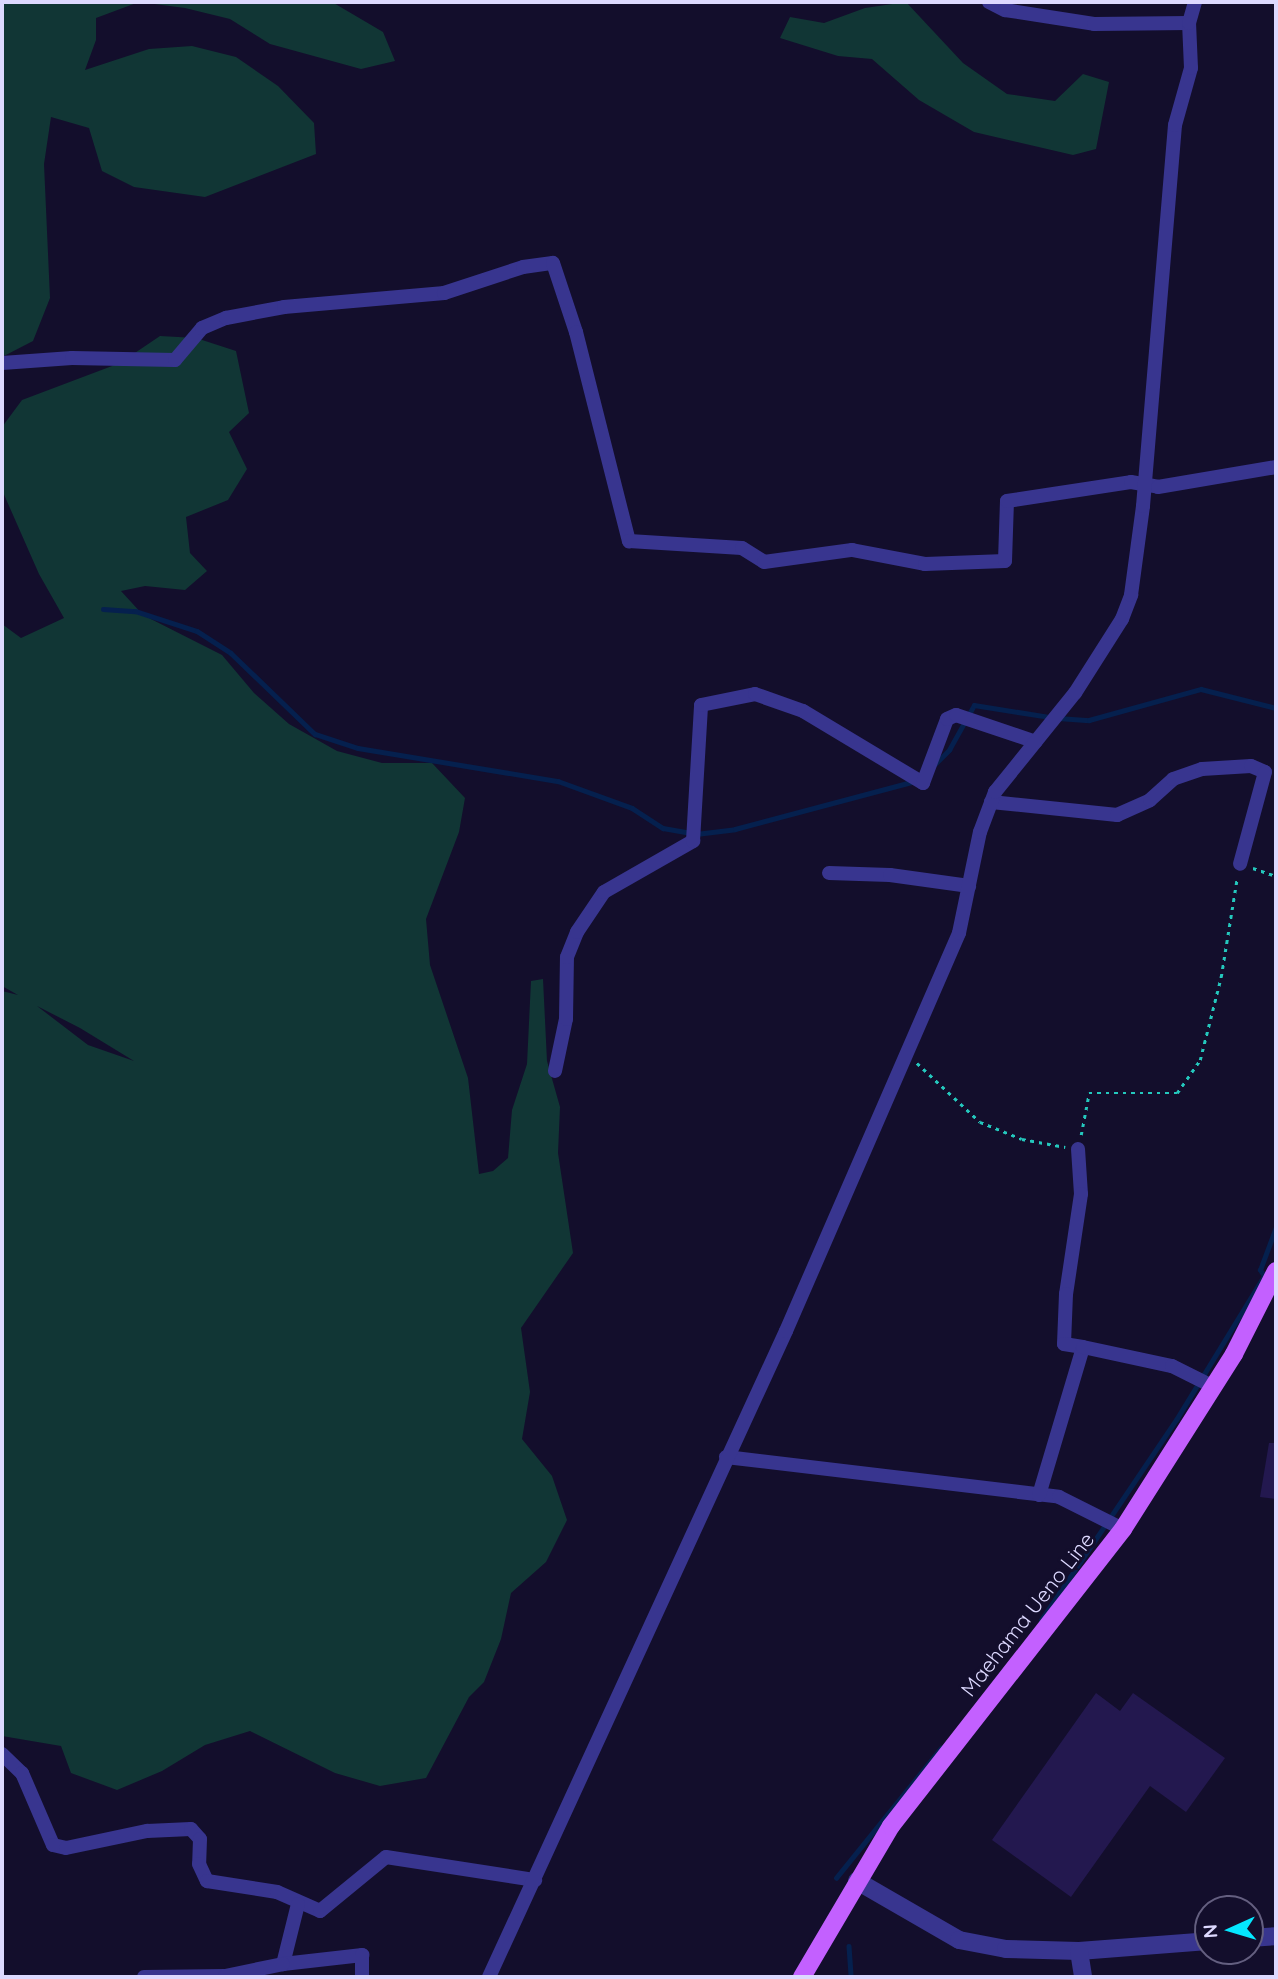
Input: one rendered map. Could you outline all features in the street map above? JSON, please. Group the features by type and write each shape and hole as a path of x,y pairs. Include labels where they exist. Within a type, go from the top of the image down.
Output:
{"main road":[{"name":"Maehama Ueno Line","path":"802,1977 891,1826 1123,1529 1214,1387 1274,1281"}],"street":[{"path":"989,2 1004,10 1094,24 1189,23"},
{"path":"489,1977 536,1880 959,933 991,802 1075,693 1122,619 1131,595 1145,485 1175,125 1191,68 1189,23 1195,2"},
{"path":"2,363 72,358 174,360 202,328 226,318 284,307 444,293 523,267 553,263 576,332 629,541 742,548 764,562 852,550 925,564 1005,561 1007,501 1131,482 1158,487 1276,467"},
{"path":"555,1071 566,1019 567,957 577,932 604,892 693,841 701,705 755,694 791,706 923,783 947,719 956,715 1036,742"},
{"path":"991,802 1117,815 1150,800 1173,779 1202,769 1251,766 1265,772 1240,864"},
{"path":"829,873 890,875 969,886"},
{"path":"1078,1149 1081,1194 1066,1294 1064,1344 1171,1366 1214,1387"},
{"path":"1039,1495 1083,1347"},
{"path":"726,1457 1059,1497 1123,1529"},
{"path":"2,1754 22,1773 53,1845 65,1848 147,1831 191,1829 200,1839 199,1864 206,1881 277,1892 298,1904 320,1911 386,1857 536,1880"},
{"path":"857,1881 959,1940 1006,1950 1079,1951 1194,1942"},
{"path":"283,1964 298,1904"},
{"path":"1079,1951 1083,1977"},
{"path":"144,1977 225,1976 283,1964 362,1955 362,1977"}],"path":[{"path":"907,1054 980,1122 1022,1139 1078,1149 1088,1093 1177,1093 1200,1060 1221,977 1240,864 1276,876"}],"green space":[{"path":"2,2 139,2 96,18 96,40 85,70 149,49 192,46 236,57 278,86 314,123 316,154 205,197 134,187 102,171 89,128 51,117 44,164 50,298 33,341 2,357"},
{"path":"139,2 332,2 383,32 395,61 361,69 270,44 230,19 185,8"},
{"path":"906,2 963,63 1007,94 1055,101 1083,74 1109,82 1096,149 1073,155 974,132 919,100 872,59 838,56 780,38 790,17 824,23 865,8"},
{"path":"160,336 196,338 236,351 249,413 229,432 247,469 228,500 186,517 190,553 207,571 185,590 145,586 121,591 143,615 222,655 254,693 289,724 337,751 382,763 432,763 465,798 459,832 426,919 430,965 468,1078 479,1174 493,1171 508,1158 512,1110 527,1064 531,981 543,979 547,1061 560,1107 558,1153 573,1253 521,1328 530,1392 522,1439 552,1476 567,1520 546,1562 511,1593 501,1639 484,1682 469,1697 426,1778 380,1786 335,1773 250,1731 205,1745 162,1771 117,1790 71,1773 61,1746 2,1736 2,991 18,995 2,986 2,624 21,638 64,618 39,574 2,490 2,427 22,400 120,363","holes":["37,1006 134,1061 88,1045"]}],"building":[{"path":"1269,1443 1276,1443 1276,1499 1260,1497"},
{"path":"1096,1693 1120,1711 1133,1693 1225,1758 1186,1812 1150,1786 1071,1897 992,1840"}],"waterway":[{"path":"103,609 135,611 197,631 231,653 315,734 358,748 558,781 632,808 663,828 696,834 735,829 915,781"},
{"path":"1058,718 1089,720 1201,689 1276,708"},
{"path":"935,764 949,750 974,705 1050,717"},
{"path":"1041,1620 1176,1420 1264,1276 1260,1270 1276,1227"},
{"path":"836,1878 941,1748"},
{"path":"849,1946 851,1977"}]}
